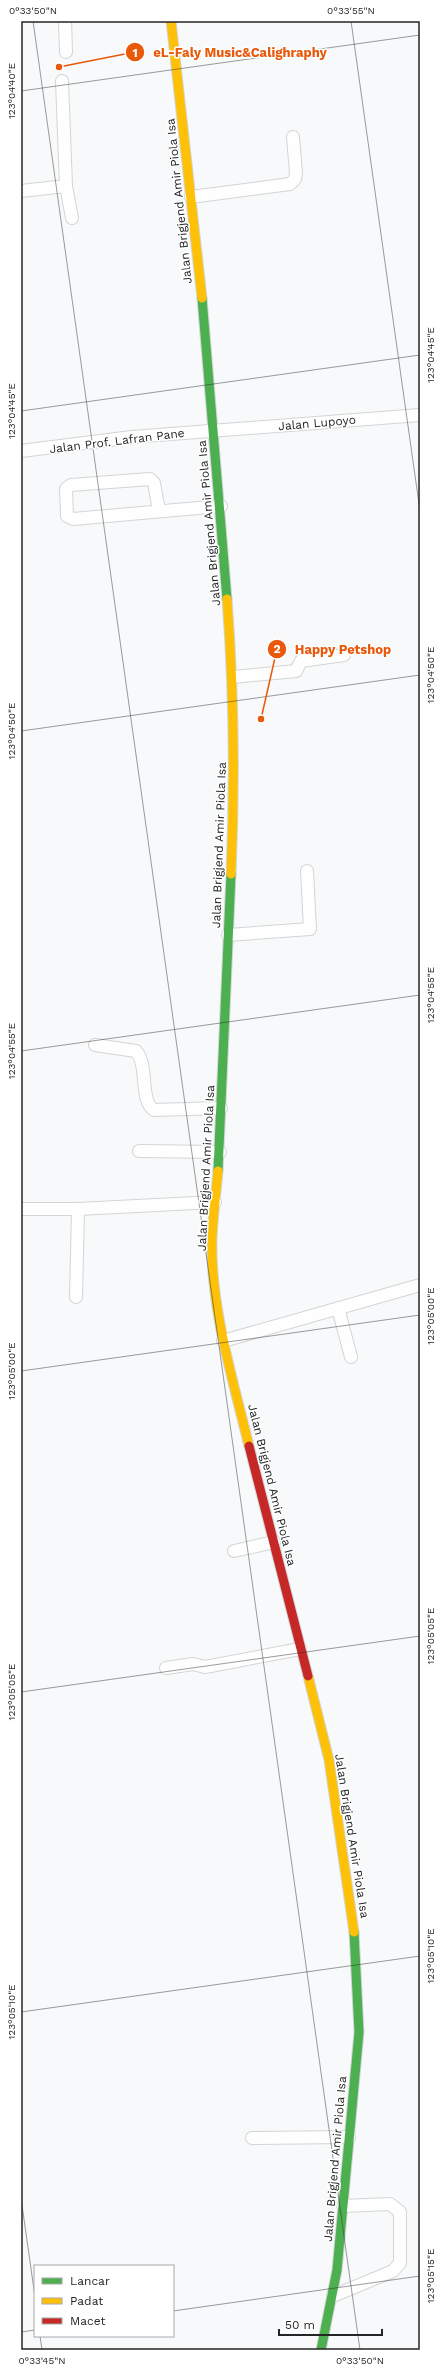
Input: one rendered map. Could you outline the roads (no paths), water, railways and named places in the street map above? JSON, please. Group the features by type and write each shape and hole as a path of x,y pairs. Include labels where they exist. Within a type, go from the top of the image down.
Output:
{"main road":[{"name":"Jalan Brigjend Amir Piola Isa","path":"171,21 192,197 221,506 233,677 235,783 220,1152 212,1239 213,1260 223,1341 329,1760 352,1910 360,2009 343,2206 333,2296 321,2350"}],"street":[{"path":"65,21 66,52"},
{"path":"62,81 66,186 72,218"},
{"path":"192,197 290,184 295,179 296,173 293,137"},
{"path":"21,191 66,186"},
{"name":"Jalan Lupoyo","path":"213,430 420,415"},
{"name":"Jalan Prof. Lafran Pane","path":"21,451 132,437 213,430"},
{"path":"159,511 154,483 150,479 71,485 66,489 66,508 69,518 159,511 221,506"},
{"path":"233,677 296,671 301,660 344,655"},
{"path":"228,935 310,929 306,871"},
{"path":"95,1046 136,1051 140,1055 147,1100 149,1106 154,1110 221,1108"},
{"path":"139,1151 220,1152"},
{"path":"21,1209 78,1209 216,1202"},
{"path":"76,1297 78,1209"},
{"path":"223,1341 420,1285"},
{"path":"338,1308 351,1357"},
{"path":"234,1550 274,1542"},
{"path":"166,1668 193,1664 205,1667 300,1650"},
{"path":"252,2138 349,2137"},
{"path":"333,2296 393,2271 400,2263 400,2212 397,2207 390,2204 343,2206"}],"place":[{"name":"eL-Faly Music&Calighraphy","path":"59,67"},
{"name":"Happy Petshop","path":"261,719"}]}
